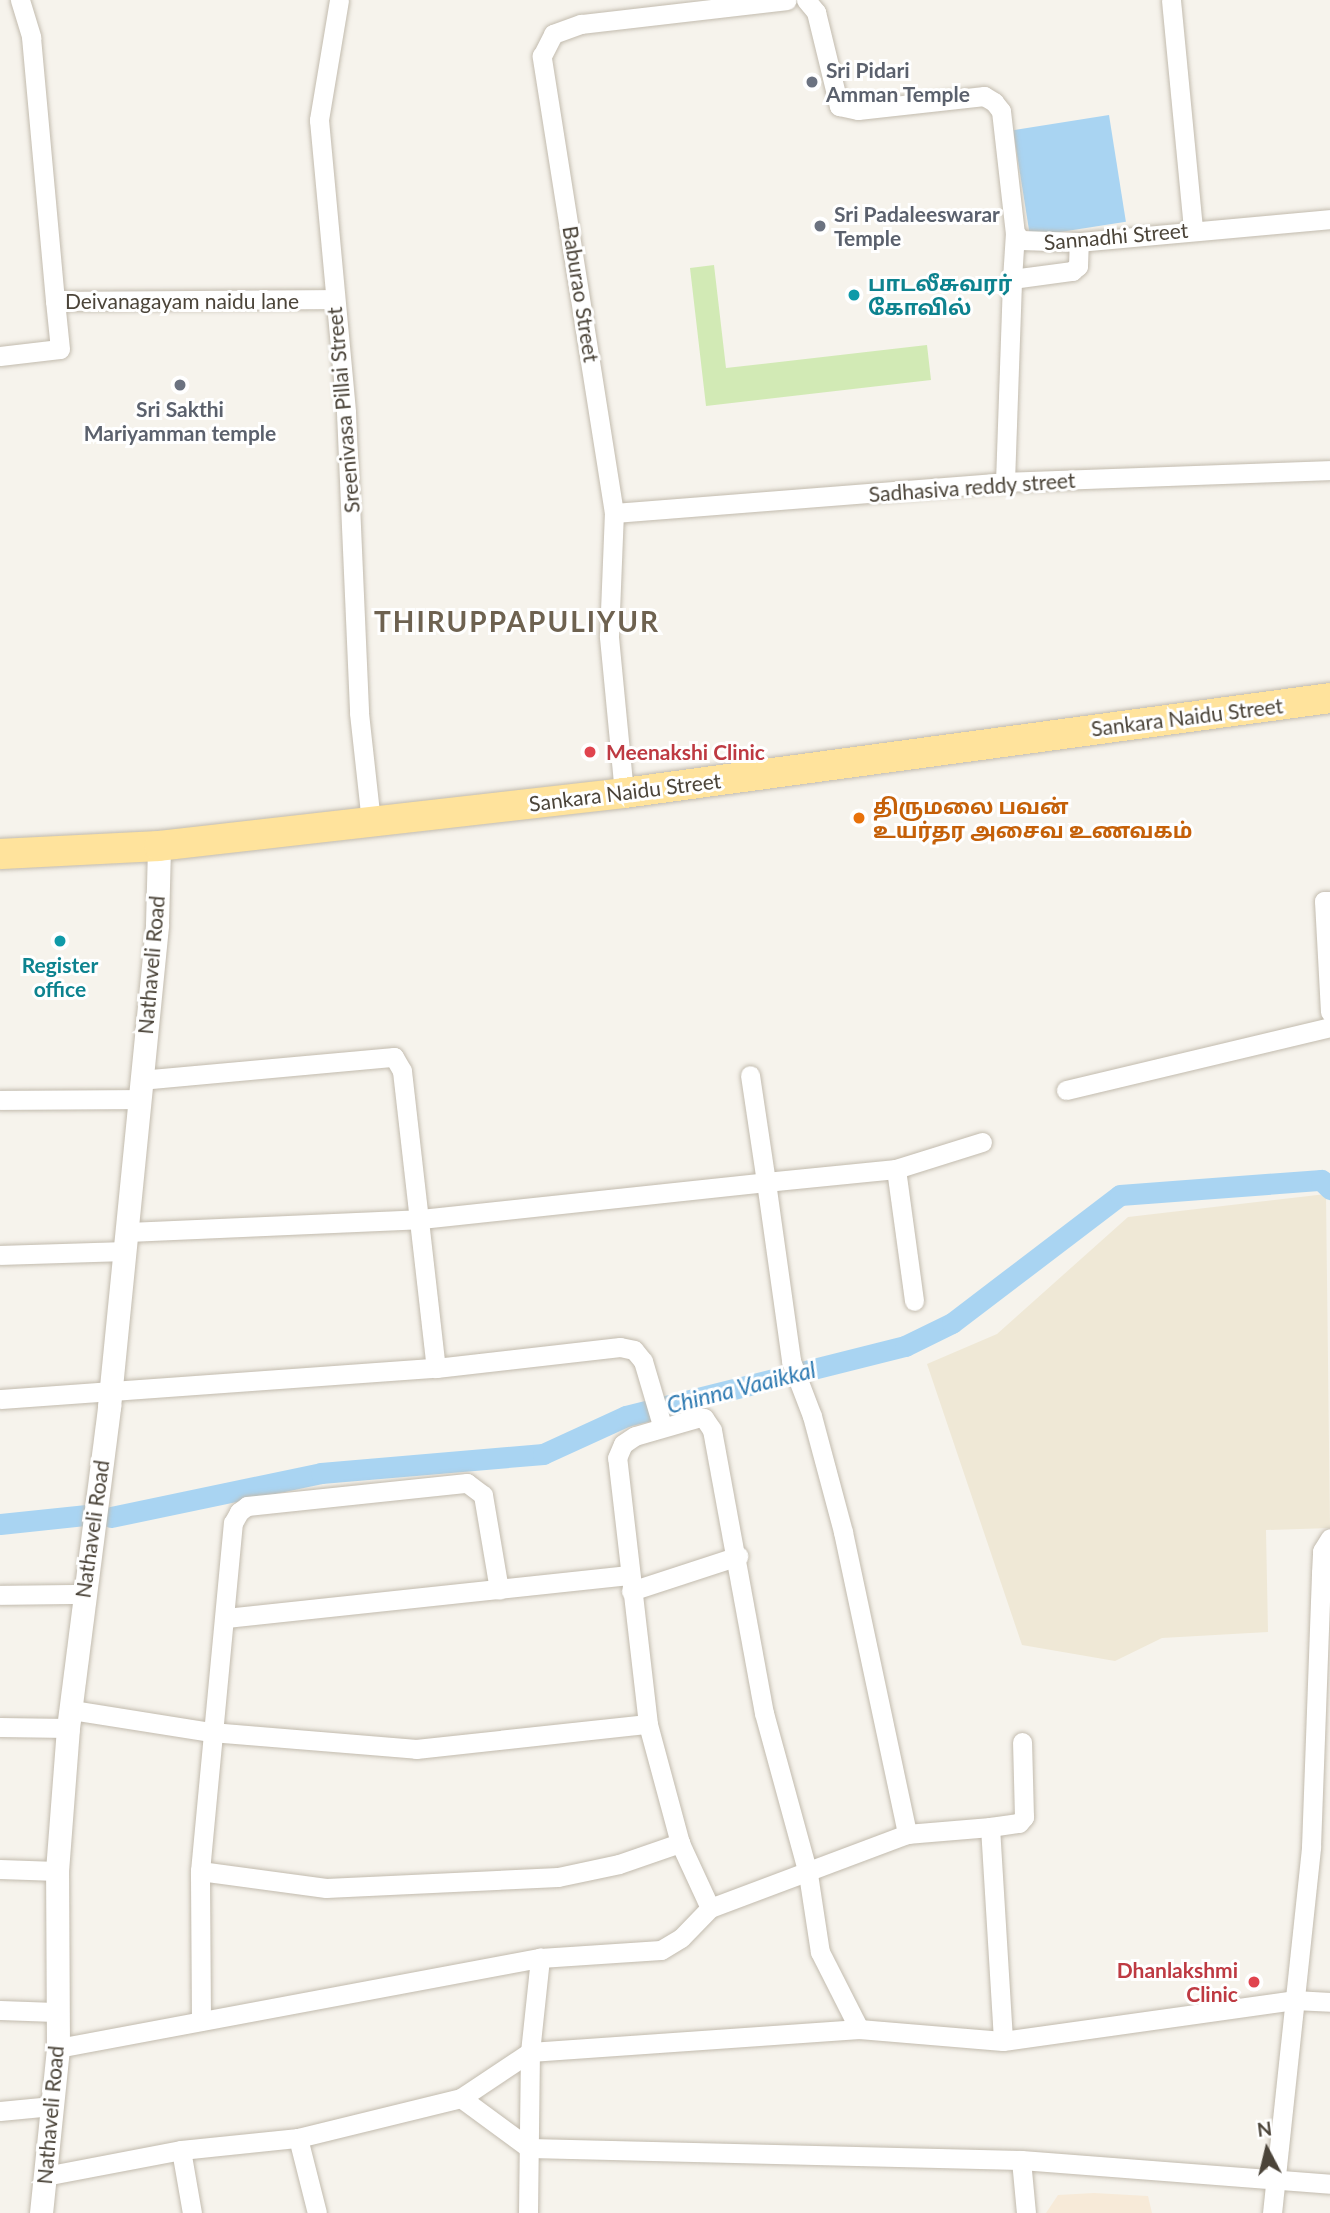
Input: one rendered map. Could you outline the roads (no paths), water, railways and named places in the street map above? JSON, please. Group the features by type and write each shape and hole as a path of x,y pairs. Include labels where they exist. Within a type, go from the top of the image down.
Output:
{"main road":[{"name":"Sankara Naidu Street","path":"0,854 159,846 624,793 1330,698"}],"street":[{"path":"20,0 31,37 55,301"},
{"name":"Sreenivasa Pillai Street","path":"339,0 319,120 351,493 359,713 371,822"},
{"name":"Baburao Street","path":"624,793 609,636 614,513 542,56 553,34 581,24 787,0"},
{"path":"809,4 832,0"},
{"path":"1171,0 1193,230"},
{"name":"Sannadhi Street","path":"809,4 839,106 858,110 984,96 994,102 1000,111 1014,233 1032,243 1079,242 1330,219"},
{"path":"1006,482 1014,233"},
{"path":"1012,279 1072,271 1078,266 1079,242"},
{"name":"Deivanagayam naidu lane","path":"0,356 60,349 55,301 334,299"},
{"name":"Sadhasiva reddy street","path":"614,513 1006,482 1330,470"},
{"name":"Nathaveli Road","path":"41,2213 58,2048 55,2012 57,1871 70,1719 83,1594 110,1393 157,924 159,846"},
{"path":"1330,901 1324,901 1330,1012"},
{"path":"1066,1090 1330,1027"},
{"path":"0,1100 139,1090 394,1057 402,1071 436,1368"},
{"path":"750,1075 791,1361 843,1532 907,1835"},
{"path":"0,1255 125,1241 421,1219 896,1168 982,1142"},
{"path":"896,1168 914,1301"},
{"path":"0,1399 436,1368 620,1347 634,1350 643,1361 661,1420"},
{"path":"710,1908 680,1843 648,1724 630,1583 619,1451 635,1436 661,1420 697,1418 709,1423 738,1556 764,1713 808,1874 820,1952 859,2029"},
{"path":"201,2021 200,1871 211,1732 226,1618 233,1523 247,1506 467,1483 483,1495 499,1590"},
{"path":"1272,2213 1311,1847 1322,1551 1330,1538"},
{"path":"226,1618 499,1590 630,1583 738,1556"},
{"path":"0,1595 83,1594"},
{"path":"0,1727 70,1719 416,1749 648,1724"},
{"path":"58,2048 540,1958 661,1950 681,1938 710,1908 808,1874 907,1835 1018,1823 1024,1817 1022,1742"},
{"path":"990,1828 1003,2041"},
{"path":"200,1871 326,1888 558,1877 619,1864 680,1843"},
{"path":"0,1869 57,1871"},
{"path":"528,2213 530,2052 540,1958"},
{"path":"45,2176 181,2150 298,2138 461,2098 530,2052 859,2029 1003,2041 1294,2000 1330,2002"},
{"path":"0,2010 55,2012"},
{"path":"461,2098 529,2148 1021,2160 1275,2177 1330,2184"},
{"path":"0,2112 52,2106"},
{"path":"298,2138 317,2213"},
{"path":"181,2150 192,2213"},
{"path":"1021,2160 1026,2213"}],"water":[{"path":"1109,115 1126,222 1030,237 1013,130"}],"waterway":[{"name":"Chinna Vaaikkal","path":"111,1517 321,1473 543,1454 626,1416 905,1346 952,1323 1120,1195 1321,1180 1330,1189"},
{"name":"Chinna Vaaikkal","path":"0,1524 85,1515"}],"place":[{"name":"Sri Pidari Amman Temple","path":"812,82"},
{"name":"Sri Padaleeswarar Temple","path":"820,226"},
{"name":"பாடலீசுவரர் கோவில்","path":"854,295"},
{"name":"Sri Sakthi Mariyamman temple","path":"180,385"},
{"name":"Meenakshi Clinic","path":"590,752"},
{"name":"திருமலை பவன் உயர்தர அசைவ உணவகம்","path":"859,818"},
{"name":"Register office","path":"60,941"},
{"name":"Dhanlakshmi Clinic","path":"1254,1982"}],"district":[{"name":"THIRUPPAPULIYUR","path":"517,621"}]}
